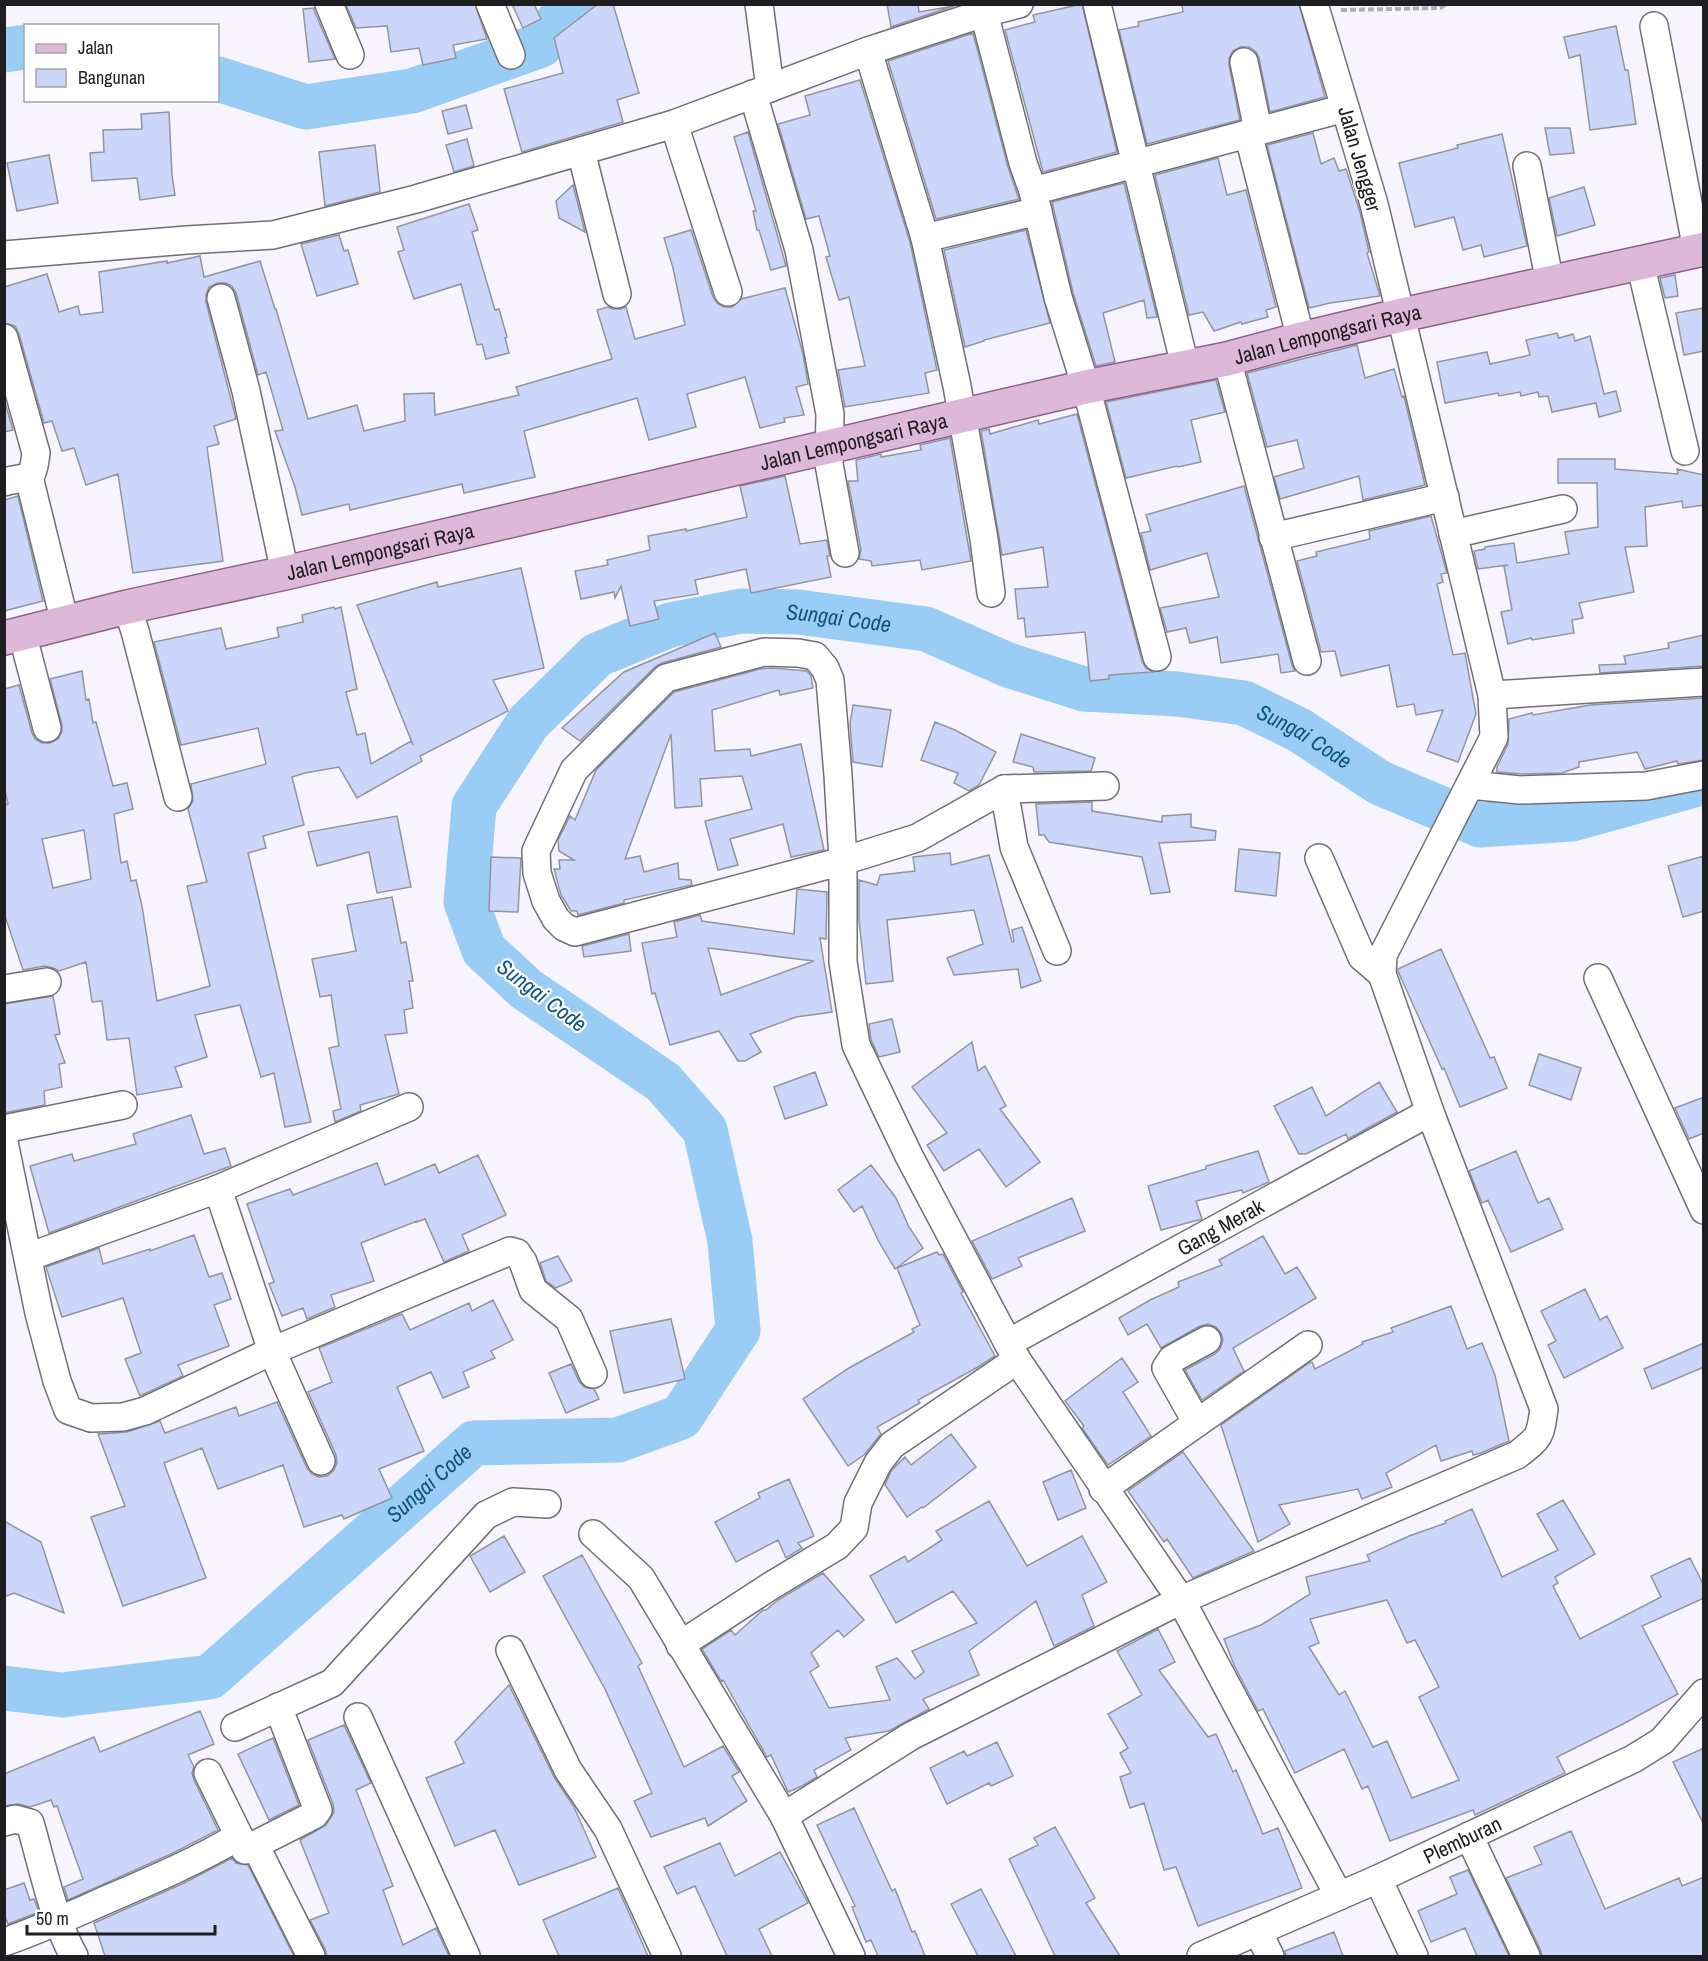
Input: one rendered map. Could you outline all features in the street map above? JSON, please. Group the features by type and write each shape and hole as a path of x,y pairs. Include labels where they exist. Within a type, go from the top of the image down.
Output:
{"main road":[{"name":"Jalan Lempongsari Raya","path":"14,636 127,607 285,573 1086,387 1227,358 1402,315 1700,250"}],"street":[{"path":"329,4 350,55"},
{"path":"490,4 511,55"},
{"path":"759,4 761,91 799,250 830,414 829,464 845,553"},
{"path":"4,255 273,235 416,199 674,124 868,51 984,12 1019,4"},
{"path":"1097,4 1185,366"},
{"name":"Jalan Jengger","path":"1315,7 1374,204 1492,695 1494,737 1383,955 1382,974"},
{"path":"984,12 1035,201 1058,297 1086,387 1156,657"},
{"path":"1654,26 1700,250"},
{"path":"868,51 925,238 957,386 984,539 991,594"},
{"path":"1244,62 1253,132 1301,339"},
{"path":"925,238 1035,201 1137,163 1345,108"},
{"path":"674,124 729,292"},
{"path":"581,151 617,294"},
{"path":"1527,166 1550,283"},
{"path":"1640,263 1684,451"},
{"path":"221,298 246,391 285,573"},
{"path":"4,338 36,453 33,473 17,479 64,623"},
{"path":"1227,358 1307,661"},
{"path":"1274,537 1445,497"},
{"path":"1454,534 1563,509"},
{"path":"127,607 178,798"},
{"path":"14,636 47,728"},
{"path":"1105,786 1004,789 917,838 843,861 575,932 564,927 556,919 546,901 537,873 536,850 574,770 666,678 764,652 815,656 825,668 830,680 838,774 843,861 843,962 856,1045 909,1155 1013,1351 1103,1488 1181,1600 1338,1896"},
{"path":"1492,695 1704,682"},
{"path":"1470,785 1520,790 1646,786 1704,775"},
{"path":"1004,789 1014,848 1057,951"},
{"path":"784,1816 911,1736 1181,1600 1517,1455 1540,1434 1544,1409 1430,1112 1382,974 1362,957 1318,858"},
{"path":"1598,978 1704,1210"},
{"path":"4,989 47,982"},
{"path":"4,1129 123,1105"},
{"path":"28,1257 218,1189 409,1107"},
{"name":"Gang Merak","path":"680,1645 837,1546 854,1527 858,1503 878,1463 892,1445 1013,1351 1430,1112"},
{"path":"4,1142 39,1313 57,1381 68,1410 91,1418 123,1417 145,1411 272,1351 510,1251 517,1253 523,1262 533,1290 569,1319 593,1374"},
{"path":"218,1189 272,1351 321,1461"},
{"path":"1197,1423 1166,1368 1172,1359 1207,1340"},
{"path":"1103,1488 1308,1345"},
{"path":"235,1727 332,1683 486,1515 513,1502 547,1504"},
{"path":"593,1534 641,1578 784,1816 851,1956"},
{"path":"510,1650 568,1770 608,1830 667,1956"},
{"name":"Plemburan","path":"1200,1956 1378,1879 1643,1753 1662,1741 1704,1693"},
{"path":"208,1773 245,1850 309,1819 318,1810 278,1707"},
{"path":"358,1717 466,1956"},
{"path":"4,1822 15,1819 30,1823 59,1921 67,1945 74,1956"},
{"path":"4,1942 59,1921 173,1871 239,1836"},
{"path":"1469,1836 1526,1956"},
{"path":"262,1859 311,1956"},
{"path":"1378,1879 1414,1956"},
{"path":"1258,1931 1270,1956"}],"path":[{"path":"1315,7 1409,9 1440,8 1447,4"}],"building":[{"path":"475,4 487,39 453,45 456,58 423,65 419,48 391,52 387,26 356,28 346,5"},
{"path":"512,4 534,4 541,19 523,28"},
{"path":"598,4 613,4 639,93 617,100 623,122 522,152 504,89 563,73 554,38"},
{"path":"887,4 918,4 919,12 954,6 891,27"},
{"path":"1082,4 1117,152 1043,172 1005,30 1035,22 1033,15"},
{"path":"1182,4 1299,4 1325,97 1270,112 1259,58 1256,52 1249,47 1240,47 1233,51 1229,58 1229,65 1240,120 1147,144 1119,30 1139,26 1138,22 1183,12"},
{"path":"314,8 335,59 309,62 303,9"},
{"path":"1616,26 1625,70 1628,70 1636,124 1590,130 1580,55 1569,58 1564,37"},
{"path":"973,33 1008,167 1019,199 936,219 888,61"},
{"path":"860,80 910,242 937,370 925,373 929,393 845,407 838,370 865,366 849,297 839,300 826,257 830,256 819,216 806,219 778,124 810,115 805,96"},
{"path":"466,105 472,128 448,134 442,111"},
{"path":"169,112 175,195 140,200 137,178 92,181 90,153 104,152 103,130 142,129 141,114"},
{"path":"1545,128 1570,128 1574,153 1550,155"},
{"path":"748,132 786,266 771,270 759,230 757,230 753,211 756,211 734,137"},
{"path":"1313,133 1321,164 1334,158 1339,171 1346,169 1360,212 1369,252 1367,253 1380,296 1309,308 1267,145"},
{"path":"1502,134 1527,246 1484,257 1481,245 1463,250 1454,217 1415,227 1399,163"},
{"path":"467,139 474,166 454,172 446,145"},
{"path":"375,145 380,192 325,206 319,152"},
{"path":"49,155 58,203 17,211 7,163"},
{"path":"1218,158 1227,195 1246,190 1276,307 1266,310 1268,317 1242,324 1241,322 1214,331 1203,312 1189,315 1155,175"},
{"path":"1124,183 1157,317 1147,318 1144,300 1103,313 1115,362 1096,366 1073,293 1052,202"},
{"path":"573,185 585,232 559,218 556,201"},
{"path":"1584,187 1595,225 1557,236 1549,198"},
{"path":"469,204 478,230 472,232 495,310 499,309 509,353 486,359 482,344 477,345 461,284 414,299 398,252 404,250 397,227"},
{"path":"691,230 713,297 718,304 732,307 741,299 785,288 803,354 808,384 796,387 804,415 784,418 785,422 760,428 745,377 687,394 696,427 649,440 637,398 524,431 535,477 464,493 462,484 350,510 349,504 302,515 295,487 275,431 283,430 266,372 258,375 236,293 232,286 226,283 218,283 209,287 206,302 236,419 214,426 219,444 207,447 223,561 133,573 118,474 86,485 74,448 62,451 52,421 44,423 19,334 15,326 4,323 4,287 47,274 59,312 78,306 80,315 103,312 99,272 200,256 204,277 260,261 308,419 357,405 364,431 405,421 404,394 434,393 435,415 519,395 516,387 612,359 597,310 608,307 620,309 626,307 635,339 685,325 664,238"},
{"path":"1026,230 1050,323 965,347 944,250"},
{"path":"339,235 344,251 348,250 358,284 317,296 301,244"},
{"path":"1675,275 1678,296 1665,298 1660,278"},
{"path":"1704,308 1704,351 1684,355 1676,313"},
{"path":"1557,333 1559,338 1573,334 1575,341 1590,336 1604,394 1616,391 1621,411 1599,417 1596,403 1552,412 1548,396 1539,397 1538,392 1521,396 1520,392 1499,396 1498,393 1445,403 1437,362 1487,352 1490,364 1530,355 1526,340"},
{"path":"1357,345 1365,378 1394,369 1402,397 1404,396 1425,485 1363,500 1359,476 1280,499 1274,477 1304,468 1297,440 1267,447 1247,373"},
{"path":"1216,380 1225,412 1191,420 1201,462 1126,478 1106,402"},
{"path":"4,399 13,430 4,432"},
{"path":"1077,414 1142,661 1146,668 1153,672 1109,675 1109,679 1090,681 1085,632 1026,637 1024,618 1018,619 1015,589 1048,587 1043,547 1002,555 981,431 989,429 990,434 1038,420 1039,424"},
{"path":"950,438 971,561 922,570 920,560 872,566 871,561 859,559 861,550 848,481 858,481 856,460 881,454 881,457 921,450 920,445"},
{"path":"1558,459 1615,459 1615,469 1678,474 1677,469 1704,475 1704,505 1683,508 1682,501 1645,507 1647,546 1625,547 1634,592 1579,603 1583,618 1572,620 1574,633 1532,640 1531,638 1508,644 1501,612 1512,610 1504,566 1508,565 1478,569 1474,551 1514,543 1517,563 1569,554 1565,532 1598,527 1597,483 1558,483"},
{"path":"785,476 800,544 827,540 831,577 751,593 746,569 695,580 698,594 654,601 659,619 630,626 621,586 615,598 614,592 581,599 575,571 608,565 607,560 650,550 648,536 686,529 686,531 747,517 740,486"},
{"path":"1244,486 1295,671 1281,673 1278,654 1221,663 1217,637 1190,643 1186,628 1167,632 1160,608 1219,597 1207,553 1150,570 1141,533 1151,531 1146,515"},
{"path":"18,496 43,601 4,611 4,500"},
{"path":"1431,516 1447,573 1441,574 1443,582 1437,584 1453,655 1465,653 1476,714 1458,762 1427,751 1443,710 1416,715 1414,704 1397,707 1389,665 1341,676 1335,651 1321,652 1297,561 1317,556 1316,552 1370,539 1369,531"},
{"path":"521,568 544,668 493,680 508,711 420,756 422,761 357,798 339,767 292,777 304,825 263,836 266,848 248,853 311,1122 285,1127 274,1073 261,1077 240,1005 195,1015 207,1057 175,1067 182,1087 137,1095 129,1038 107,1040 102,1001 92,1002 86,962 59,971 45,966 23,970 4,913 4,805 8,804 4,786 4,689 19,685 35,739 42,743 50,743 58,739 62,732 62,725 50,679 82,671 86,700 89,699 93,723 96,722 113,786 127,783 133,809 114,814 121,863 127,861 131,881 136,880 142,906 157,1001 210,986 187,886 207,882 188,809 193,801 191,784 266,764 258,728 181,745 154,642 221,628 226,649 279,637 277,628 303,622 302,615 341,607 357,689 346,692 357,735 365,733 371,764 411,741 413,745 357,605 437,582 438,587","holes":["84,830 91,879 53,888 42,839"]},
{"path":"715,633 721,647 655,667 580,741 562,728 624,672"},
{"path":"1704,635 1704,666 1600,673 1599,665 1626,664 1624,656 1669,648 1668,643"},
{"path":"760,669 807,671 811,676 813,688 780,695 779,690 712,710 715,751 750,749 751,756 801,744 824,850 791,857 783,824 730,839 738,865 718,870 705,821 752,809 742,776 700,779 702,806 675,808 671,734 625,859 640,856 644,872 678,863 679,879 691,880 692,885 624,900 624,903 578,915 577,911 571,911 561,895 554,869 560,869 559,860 574,860 559,851 558,840 570,816 575,820 596,770 674,692"},
{"path":"1704,698 1704,760 1678,764 1677,761 1645,769 1637,752 1579,762 1579,767 1562,773 1497,772 1497,767 1508,744 1509,719 1532,713 1533,715 1590,705"},
{"path":"853,705 891,710 882,767 853,762 850,724"},
{"path":"935,722 996,752 979,785 969,791 954,783 958,773 921,760"},
{"path":"1021,734 1095,758 1091,771 1034,772 1033,767 1013,762"},
{"path":"1092,802 1092,811 1162,822 1162,816 1191,814 1191,827 1216,831 1215,840 1159,843 1170,892 1151,894 1142,857 1049,842 1044,835 1039,835 1036,804"},
{"path":"397,816 411,887 377,893 369,852 317,866 308,832"},
{"path":"1239,849 1280,853 1276,896 1235,891"},
{"path":"950,853 951,865 989,855 1012,942 1014,941 1012,930 1022,927 1041,981 1021,988 1018,969 954,975 947,958 983,944 974,910 887,920 893,981 866,984 859,920 859,880 877,885 880,875 915,871 913,857"},
{"path":"1704,856 1704,911 1683,917 1668,866"},
{"path":"491,857 521,858 518,912 489,911"},
{"path":"797,889 827,892 826,939 820,938 832,1012 796,1017 750,1034 761,1052 745,1061 738,1061 719,1031 670,1045 655,993 652,994 642,943 677,937 674,922 700,915 702,921 794,934","holes":["708,948 814,961 721,995"]},
{"path":"392,897 401,943 406,942 413,981 409,981 413,1008 404,1010 407,1033 385,1035 399,1094 360,1105 361,1111 335,1122 333,1111 341,1109 329,1048 339,1046 331,995 320,997 312,959 356,951 347,905"},
{"path":"629,934 631,951 584,957 582,946"},
{"path":"1441,949 1490,1058 1494,1057 1507,1088 1460,1107 1398,971"},
{"path":"53,996 60,1034 55,1035 65,1063 59,1064 62,1087 44,1091 45,1105 4,1113 4,1004"},
{"path":"892,1019 900,1052 879,1057 871,1040 869,1024"},
{"path":"972,1042 978,1071 985,1066 1006,1106 1000,1109 1040,1162 1006,1187 979,1149 944,1171 927,1145 947,1133 912,1087"},
{"path":"1539,1054 1581,1068 1571,1100 1529,1085"},
{"path":"815,1072 827,1105 785,1119 774,1087"},
{"path":"1379,1082 1397,1112 1348,1139 1346,1134 1306,1154 1299,1154 1274,1106 1312,1087 1326,1116"},
{"path":"1704,1097 1704,1133 1689,1139 1675,1108"},
{"path":"191,1115 204,1154 225,1148 231,1166 49,1233 30,1166 72,1154 74,1161 136,1144 133,1134"},
{"path":"1258,1151 1269,1182 1243,1193 1242,1190 1196,1201 1202,1219 1161,1230 1148,1186"},
{"path":"1516,1151 1538,1203 1549,1198 1563,1229 1511,1252 1488,1200 1482,1203 1469,1171"},
{"path":"478,1155 506,1215 462,1235 469,1251 444,1262 425,1219 417,1221 361,1243 374,1281 331,1295 335,1307 307,1319 303,1308 282,1316 269,1284 274,1282 247,1204 290,1189 293,1195 377,1163 385,1185 435,1164 439,1173"},
{"path":"871,1165 896,1198 909,1227 923,1248 895,1269 862,1206 854,1212 838,1190"},
{"path":"1072,1198 1085,1231 1018,1258 1022,1266 992,1279 972,1241"},
{"path":"194,1235 209,1277 222,1273 231,1299 214,1305 229,1346 178,1365 183,1376 140,1396 125,1359 141,1353 123,1298 62,1317 46,1267 99,1248 103,1264 150,1249 150,1251"},
{"path":"1263,1236 1285,1274 1297,1267 1316,1298 1233,1348 1244,1371 1202,1400 1185,1370 1220,1349 1223,1340 1216,1327 1208,1324 1200,1326 1161,1348 1147,1324 1128,1335 1119,1318 1179,1287 1178,1282 1222,1265 1219,1260"},
{"path":"937,1252 939,1255 943,1254 995,1356 918,1400 920,1403 877,1427 881,1434 864,1455 848,1466 803,1399 849,1368 914,1332 912,1329 920,1325 897,1268"},
{"path":"558,1256 572,1281 556,1288 546,1281 540,1263"},
{"path":"1585,1289 1600,1320 1607,1316 1623,1348 1564,1378 1548,1345 1556,1341 1541,1311"},
{"path":"493,1300 513,1340 491,1351 495,1358 463,1372 469,1387 443,1398 431,1372 397,1387 424,1451 379,1469 392,1498 344,1519 342,1515 304,1527 283,1465 218,1489 202,1448 164,1463 206,1578 123,1606 91,1517 125,1506 98,1434 127,1432 160,1421 165,1433 236,1407 239,1416 277,1402 307,1468 319,1477 327,1476 334,1470 337,1463 336,1455 308,1392 332,1382 319,1348 402,1314 410,1330 469,1303 472,1311"},
{"path":"1451,1306 1467,1349 1482,1343 1495,1375 1509,1441 1481,1453 1473,1455 1472,1451 1441,1461 1436,1445 1386,1473 1392,1487 1362,1499 1358,1489 1279,1505 1290,1524 1258,1542 1221,1425 1309,1363 1312,1362 1315,1369 1363,1344 1362,1342 1393,1332 1391,1328"},
{"path":"671,1319 685,1379 624,1393 610,1331"},
{"path":"1704,1343 1704,1367 1652,1389 1644,1369"},
{"path":"1122,1358 1138,1382 1123,1392 1151,1436 1108,1465 1082,1428 1084,1426 1065,1401"},
{"path":"571,1364 579,1381 584,1387 594,1389 599,1399 566,1413 549,1373"},
{"path":"951,1434 976,1467 923,1508 907,1517 885,1485 891,1471 905,1457 911,1465"},
{"path":"1183,1452 1254,1551 1193,1578 1167,1539 1164,1542 1128,1491"},
{"path":"1071,1470 1086,1508 1058,1520 1043,1482"},
{"path":"789,1479 814,1536 798,1543 802,1548 786,1558 778,1540 736,1562 715,1522 760,1498 758,1493"},
{"path":"1563,1500 1595,1554 1555,1577 1558,1583 1553,1586 1580,1639 1661,1597 1651,1576 1690,1558 1704,1586 1704,1598 1642,1626 1678,1694 1557,1757 1565,1773 1475,1815 1473,1810 1390,1841 1368,1786 1362,1789 1344,1749 1295,1773 1263,1709 1258,1711 1234,1665 1224,1639 1261,1625 1310,1594 1306,1577 1370,1561 1367,1555 1409,1536 1446,1523 1445,1521 1472,1509 1502,1577 1558,1550 1537,1514","holes":["1387,1600 1407,1643 1415,1640 1439,1687 1419,1697 1459,1780 1412,1798 1387,1741 1373,1747 1345,1691 1339,1695 1309,1647 1319,1643 1310,1619"]},
{"path":"989,1501 1027,1566 1082,1536 1107,1582 1082,1595 1094,1626 1054,1646 1036,1601 969,1651 979,1675 923,1699 929,1709 889,1731 845,1738 851,1750 814,1770 817,1777 788,1792 771,1755 767,1757 723,1680 721,1681 702,1649 731,1630 735,1635 763,1610 823,1573 864,1620 844,1637 838,1630 811,1653 819,1666 810,1672 829,1708 890,1700 876,1667 897,1658 915,1679 924,1672 912,1651 977,1623 953,1591 896,1623 870,1576 905,1556 908,1562 942,1540 936,1531"},
{"path":"4,1521 41,1542 64,1613 14,1593 4,1597"},
{"path":"504,1536 525,1572 490,1592 470,1556"},
{"path":"582,1555 642,1663 638,1666 684,1767 723,1746 739,1772 732,1776 747,1801 708,1826 705,1818 651,1837 634,1801 652,1793 605,1689 543,1576"},
{"path":"1158,1629 1175,1662 1159,1670 1208,1737 1216,1734 1233,1772 1236,1770 1263,1834 1278,1828 1302,1888 1198,1926 1176,1867 1164,1870 1144,1803 1130,1808 1120,1777 1131,1773 1120,1753 1128,1748 1108,1714 1142,1695 1117,1651"},
{"path":"509,1685 554,1777 574,1807 596,1857 519,1885 495,1830 455,1846 426,1778 464,1763 455,1742"},
{"path":"200,1711 214,1744 188,1755 194,1767 192,1773 194,1780 218,1830 171,1854 68,1900 64,1887 83,1879 57,1806 54,1807 51,1800 30,1807 18,1804 4,1806 4,1774 94,1737 100,1752"},
{"path":"344,1725 371,1783 356,1790 393,1886 383,1890 403,1945 436,1928 449,1956 327,1956 310,1920 329,1913 300,1840 326,1825 334,1812 308,1740"},
{"path":"273,1738 299,1805 269,1820 238,1754"},
{"path":"997,1742 1013,1776 991,1786 989,1783 947,1804 930,1768 964,1751 967,1756"},
{"path":"1704,1748 1704,1825 1673,1762"},
{"path":"854,1808 892,1891 895,1889 912,1932 915,1931 925,1956 878,1956 871,1940 866,1942 852,1907 855,1906 817,1825"},
{"path":"1055,1827 1095,1898 1086,1903 1120,1956 1055,1956 1009,1859 1038,1845 1034,1838"},
{"path":"1571,1831 1605,1909 1679,1878 1682,1886 1704,1877 1704,1956 1542,1956 1506,1878 1542,1864 1534,1847"},
{"path":"720,1843 735,1876 780,1852 808,1903 759,1929 772,1956 727,1956 695,1886 677,1894 664,1867"},
{"path":"232,1858 236,1863 248,1865 294,1956 105,1956 94,1923 184,1883"},
{"path":"1468,1870 1509,1956 1477,1956 1465,1928 1431,1942 1418,1911 1457,1894 1450,1877"},
{"path":"24,1883 30,1900 34,1899 39,1912 8,1924 4,1914 4,1890"},
{"path":"618,1888 648,1956 559,1956 543,1920"},
{"path":"981,1889 1016,1956 978,1956 951,1904"},
{"path":"1334,1932 1343,1956 1286,1956 1285,1951"}],"waterway":[{"path":"219,79 306,107 412,91 541,45 571,4"},
{"path":"4,50 24,47"},
{"name":"Sungai Code","path":"4,1688 62,1695 210,1677 474,1443 618,1440 681,1417 738,1330 730,1241 705,1130 663,1082 526,989 484,950 466,902 474,806 528,723 597,655 670,625 741,611 798,612 926,629 1008,665 1084,689 1177,694 1244,703 1299,730 1380,783 1480,825 1572,819 1701,783"}]}
